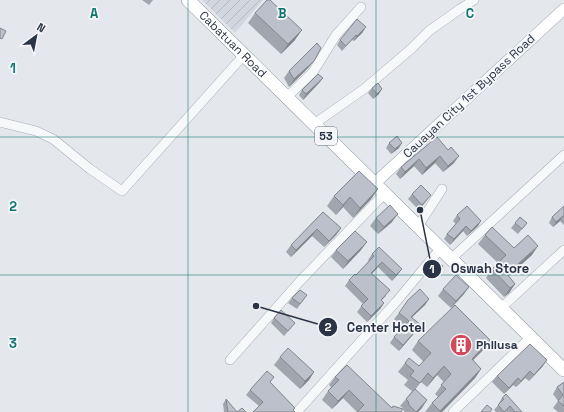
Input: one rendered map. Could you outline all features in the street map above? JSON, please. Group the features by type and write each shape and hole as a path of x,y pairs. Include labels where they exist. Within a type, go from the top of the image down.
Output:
{"highway":[{"name":"Cabatuan Road","path":"188,0 287,97"},
{"name":"53","path":"287,97 564,370"}],"main road":[{"name":"Cauayan City 1st Bypass Road","path":"375,184 564,9"}],"street":[{"path":"314,124 364,89 406,54 429,31 474,0"},
{"path":"287,97 313,72 336,35 361,7"},
{"path":"0,122 36,130 53,139 90,169 122,191 244,55"},
{"path":"452,258 564,155"},
{"path":"418,226 442,190"},
{"path":"230,360 301,280 385,193"},
{"path":"297,412 375,326 440,249"},
{"path":"502,308 564,250"},
{"path":"453,412 532,337"}],"shaded area":[{"path":"202,0 263,0 235,33"}],"building":[{"path":"267,0 270,0 302,30 288,44 255,13"},
{"path":"357,19 366,27 346,46 340,40"},
{"path":"0,28 6,31 2,39 0,38"},
{"path":"317,43 321,48 314,61 294,79 289,71"},
{"path":"318,74 323,78 306,94 302,90"},
{"path":"378,83 382,89 377,94 372,88"},
{"path":"397,136 402,143 395,149 389,143"},
{"path":"437,137 448,150 451,147 459,156 448,166 440,156 426,168 419,159 405,172 401,167"},
{"path":"359,171 378,189 360,208 350,197 343,205 334,196"},
{"path":"421,185 431,195 422,205 412,194"},
{"path":"390,205 398,214 384,227 376,218"},
{"path":"467,206 481,221 471,231 466,226 454,239 447,234 460,219 457,215"},
{"path":"564,206 564,216 556,222 552,217"},
{"path":"323,212 341,228 329,241 317,229 296,250 291,245"},
{"path":"520,217 527,223 522,229 515,223"},
{"path":"492,227 514,248 528,235 538,246 507,274 515,284 510,288 492,269 506,255 485,235"},
{"path":"355,231 367,242 348,261 336,250"},
{"path":"379,247 402,269 396,275 382,262 371,273 390,290 381,300 384,303 371,316 361,306 368,299 349,280 355,274 356,275 374,256 372,254"},
{"path":"437,261 443,266 439,271 433,266"},
{"path":"456,275 469,287 456,301 443,289"},
{"path":"420,289 429,299 411,317 421,325 403,345 394,337 409,321 399,313 408,300"},
{"path":"300,290 307,295 300,304 292,298"},
{"path":"455,305 490,340 472,359 481,369 440,411 432,403 446,389 441,385 451,374 444,366 433,378 428,373 420,383 410,376 414,371 405,363 409,358 419,366 431,353 418,341"},
{"path":"281,310 295,323 288,331 274,318"},
{"path":"530,344 547,360 534,375 530,371 521,381 518,378 509,388 497,376"},
{"path":"288,348 314,372 305,381 280,357"},
{"path":"347,365 392,408 393,406 403,409 401,412 357,412 364,405 349,390 338,401 328,391 339,380 335,377"},
{"path":"267,371 274,377 270,382 295,408 293,410 295,412 253,412 263,402 250,390"},
{"path":"564,382 564,406 558,401 563,395 557,387"},
{"path":"415,389 427,400 416,412 409,405 406,399"},
{"path":"506,394 522,412 515,412 510,406 504,412 498,405 504,399 502,398"},
{"path":"226,399 237,412 228,412"},
{"path":"487,405 492,409 490,412 481,412"},
{"path":"242,408 246,412 237,412"}],"place":[{"name":"Oswah Store","path":"420,210"},
{"name":"Center Hotel","path":"256,306"},
{"name":"Philusa","path":"461,345"}]}
